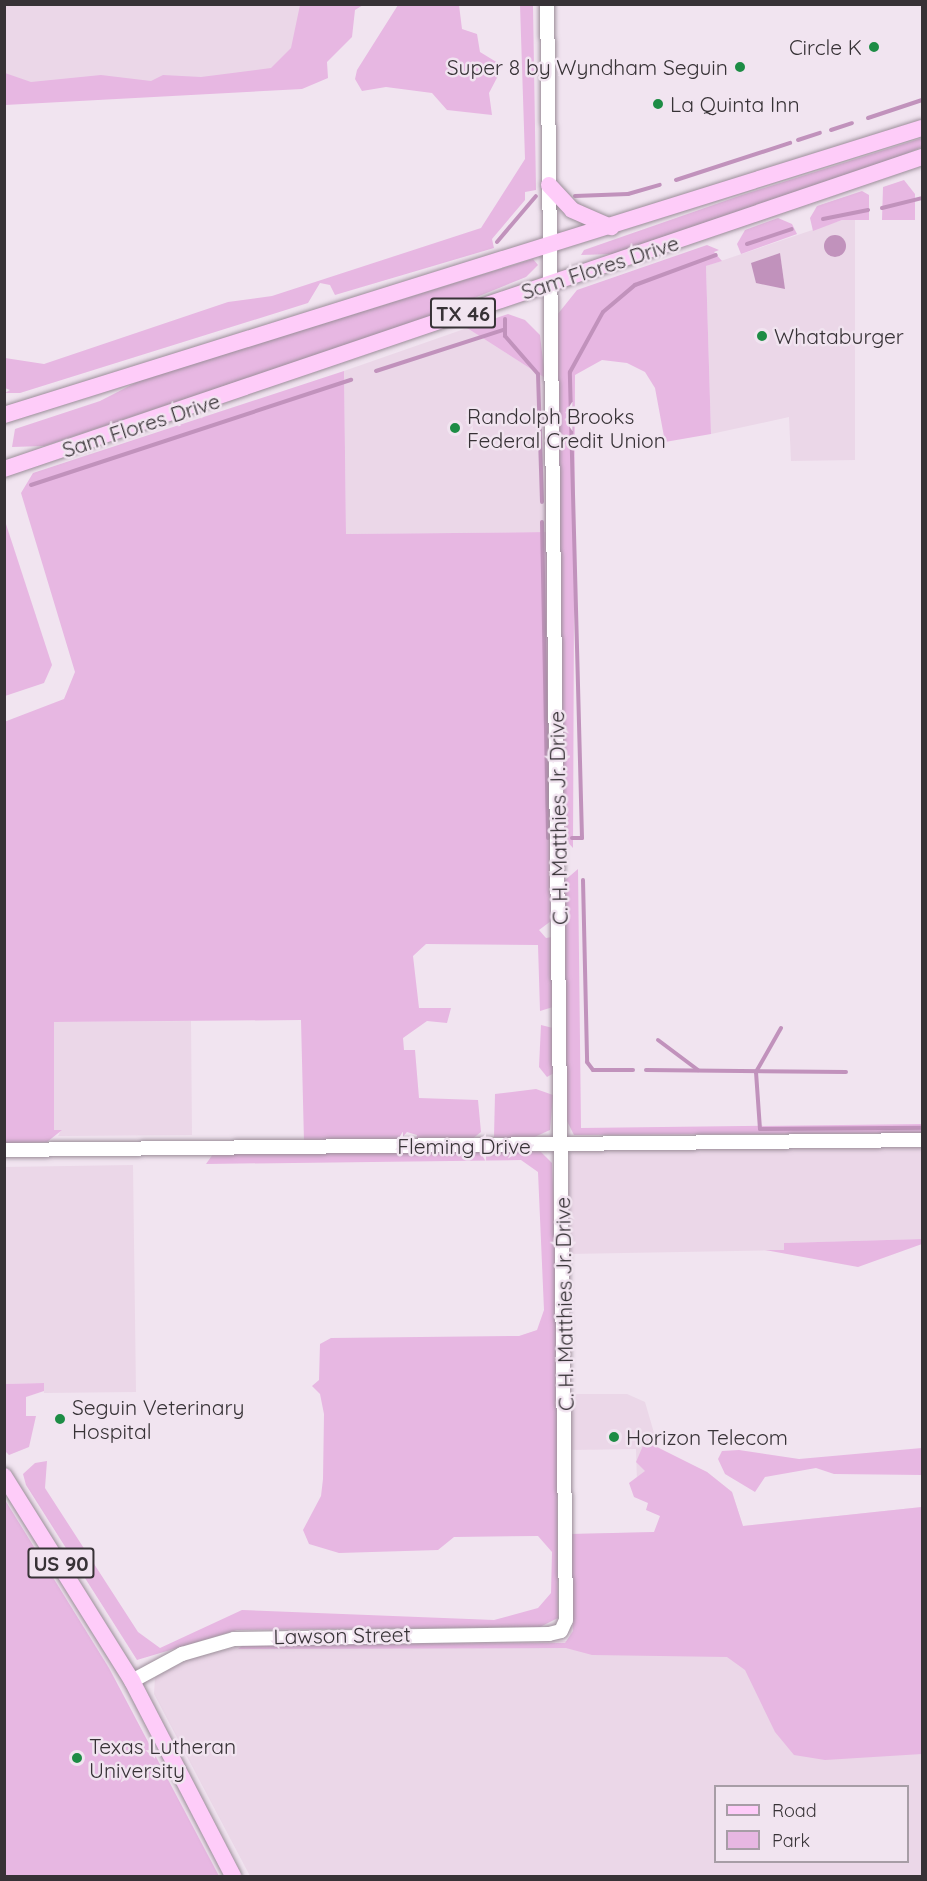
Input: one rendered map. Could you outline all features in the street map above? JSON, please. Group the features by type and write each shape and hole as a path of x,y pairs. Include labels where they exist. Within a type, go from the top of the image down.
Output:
{"main road":[{"name":"Sam Flores Drive","path":"4,415 922,128"},
{"name":"Sam Flores Drive","path":"4,469 390,343 550,282 922,157"},
{"path":"549,185 572,210 611,227"},
{"name":"US 90","path":"4,1476 132,1681 233,1876"}],"street":[{"name":"C. H. Matthies Jr. Drive","path":"547,4 568,1613 561,1631"},
{"name":"Fleming Drive","path":"4,1150 922,1140"},
{"name":"Lawson Street","path":"132,1681 182,1654 234,1639 561,1631"}],"shaded area":[{"path":"5,5 315,5 315,78 5,95"},
{"path":"842,220 855,220 855,460 791,461 789,417 711,434 706,266"},
{"path":"835,235 843,238 846,246 843,254 835,257 827,254 824,246 827,238"},
{"path":"780,253 785,289 756,283 751,263"},
{"path":"467,328 545,378 549,532 346,534 344,371"},
{"path":"191,1021 192,1135 58,1136 61,1130 54,1130 53,1022"},
{"path":"922,1144 922,1239 785,1243 785,1250 569,1254 569,1154 575,1149"},
{"path":"133,1165 136,1392 44,1393 43,1383 5,1384 4,1167"},
{"path":"571,1394 627,1394 645,1402 659,1450 707,1472 732,1492 743,1526 922,1507 922,1876 250,1876 154,1694 155,1677 191,1658 259,1642 570,1641 571,1534 665,1532 665,1483 637,1483 636,1449 571,1450"}],"green space":[{"path":"300,5 363,5 355,10 352,37 327,62 328,78 302,89 5,105 5,73 31,82 101,75 151,81 163,75 201,77 271,68 291,48"},
{"path":"398,5 459,5 462,29 477,34 480,52 498,63 500,72 489,93 492,115 447,110 432,93 386,87 362,91 355,79 357,70"},
{"path":"520,5 533,5 536,190 525,192 525,200 492,239 494,248 335,295 330,285 320,283 308,303 20,393 5,393 10,390 5,388 5,358 44,364 228,302 272,296 481,228 525,159"},
{"path":"922,138 922,147 901,156 613,254 581,255 584,250 742,195"},
{"path":"904,180 915,194 915,220 882,220 883,187"},
{"path":"862,191 869,195 869,220 842,220 813,231 810,218 817,206"},
{"path":"778,218 792,224 797,234 741,254 737,244 745,230"},
{"path":"707,245 719,250 714,252 722,261 706,266 711,434 665,442 655,388 645,372 627,363 602,360 575,375 573,848 564,838 557,315 577,290"},
{"path":"533,259 538,265 526,277 413,323 44,446 12,447 15,429 100,401 141,380"},
{"path":"508,314 525,320 540,335 545,378 467,328"},
{"path":"344,371 346,534 549,532 551,921 539,930 546,938 552,937 553,1007 540,1011 538,945 426,944 413,956 419,1008 451,1008 447,1023 427,1021 403,1038 404,1050 415,1050 419,1098 478,1100 481,1132 472,1139 416,1141 417,1135 407,1132 399,1141 304,1142 301,1020 54,1022 54,1130 62,1130 47,1142 5,1143 4,722 64,699 75,672 21,493 33,473"},
{"path":"4,518 52,665 44,683 5,696"},
{"path":"578,869 581,1128 922,1124 922,1133 574,1135 567,1121 564,881"},
{"path":"541,1025 553,1028 554,1073 547,1077 539,1067"},
{"path":"536,1089 553,1095 550,1130 530,1139 494,1137 495,1094"},
{"path":"540,1151 552,1163 556,1255 558,1618 540,1627 237,1630 137,1660 26,1485 23,1474 35,1463 47,1461 45,1488 138,1632 160,1648 242,1610 494,1620 538,1608 551,1593 552,1552 538,1536 454,1537 438,1550 339,1553 309,1544 303,1530 321,1496 323,1479 324,1414 320,1394 312,1386 319,1380 320,1344 331,1338 519,1336 537,1330 544,1310 538,1172 521,1160 206,1164 213,1154"},
{"path":"922,1239 922,1244 858,1267 765,1250 784,1250 784,1243"},
{"path":"44,1383 44,1391 26,1397 26,1416 36,1416 29,1447 9,1455 5,1451 5,1384"},
{"path":"645,1441 707,1472 732,1492 743,1526 922,1507 922,1754 825,1760 794,1755 775,1732 745,1670 727,1657 592,1655 566,1648 238,1649 244,1644 565,1643 573,1631 571,1534 654,1532 660,1516 646,1510 648,1503 634,1497 629,1483 645,1471 636,1462"},
{"path":"922,1448 922,1475 834,1474 816,1468 765,1477 755,1492 725,1474 718,1459 722,1451 739,1450 799,1459"},
{"name":"Texas Lutheran University","path":"5,1500 109,1668 219,1876 5,1876"}],"waterway":[{"path":"868,118 922,100"},
{"path":"831,130 852,123"},
{"path":"798,140 820,133"},
{"path":"676,180 790,143"},
{"path":"575,196 628,194 660,185"},
{"path":"497,242 536,196"},
{"path":"882,208 922,198"},
{"path":"823,219 868,210"},
{"path":"747,244 792,229"},
{"path":"572,838 582,838 570,372 603,312 635,285 716,255"},
{"path":"505,319 505,336 538,374 542,502"},
{"path":"376,371 503,330"},
{"path":"31,485 351,380"},
{"path":"542,522 548,838"},
{"path":"583,880 587,1062 593,1070 633,1070"},
{"path":"781,1028 756,1072 760,1129 922,1128"},
{"path":"658,1040 698,1070"},
{"path":"646,1070 846,1072"}],"place":[{"name":"Circle K","path":"874,47"},
{"name":"Super 8 by Wyndham Seguin","path":"740,67"},
{"name":"La Quinta Inn","path":"658,104"},
{"name":"Whataburger","path":"762,336"},
{"name":"Randolph Brooks Federal Credit Union","path":"455,428"},
{"name":"Seguin Veterinary Hospital","path":"60,1419"},
{"name":"Horizon Telecom","path":"614,1437"},
{"name":"Texas Lutheran University","path":"77,1758"}]}
